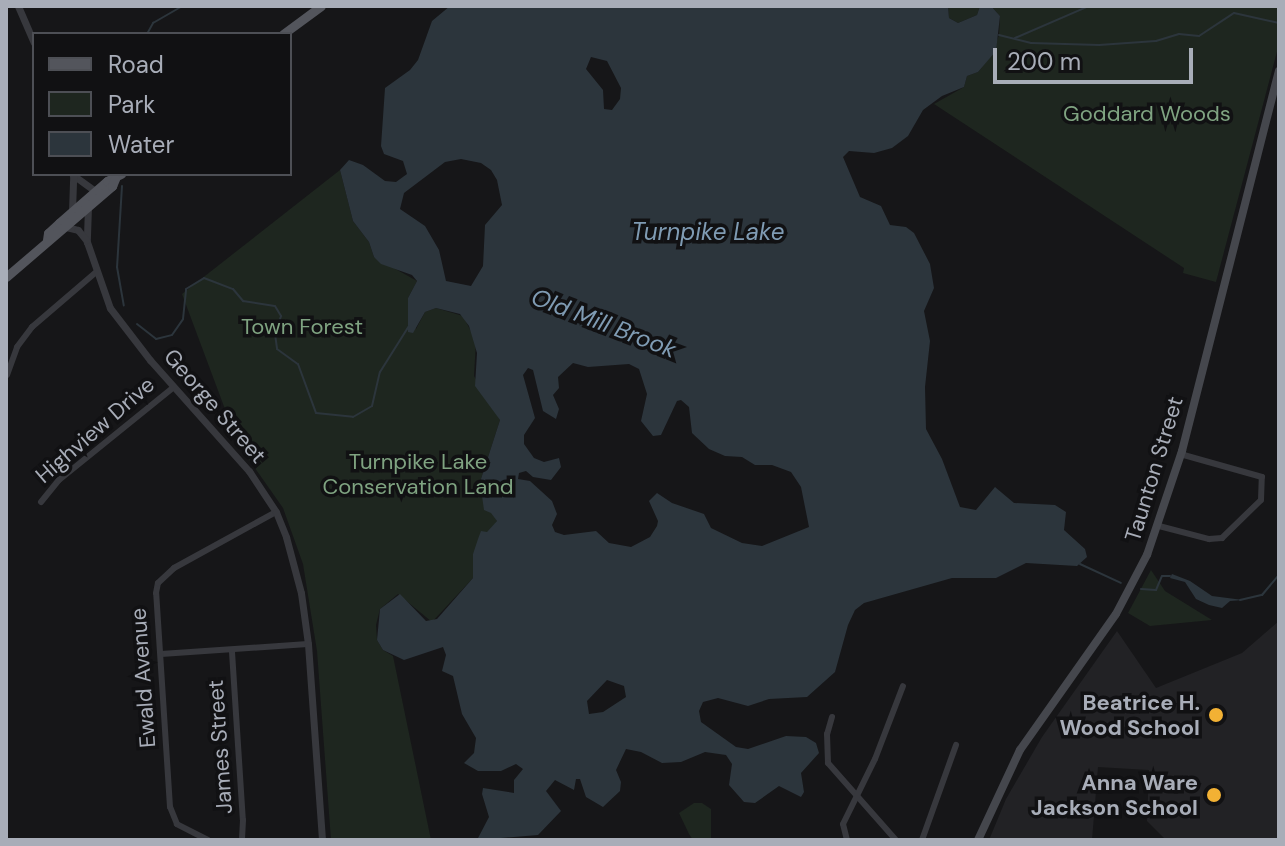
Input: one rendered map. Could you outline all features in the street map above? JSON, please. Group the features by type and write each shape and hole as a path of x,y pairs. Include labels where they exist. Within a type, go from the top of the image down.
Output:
{"main road":[{"path":"286,32 321,6"},
{"name":"Taunton Street","path":"978,840 1020,750 1116,614 1159,526 1279,71"},
{"path":"47,240 48,233 71,212 118,176"},
{"path":"6,277 112,186 118,176"}],"street":[{"path":"18,6 32,38"},
{"path":"71,212 73,176"},
{"path":"76,176 95,191"},
{"name":"George Street","path":"88,207 87,242 95,273 123,329 230,447 276,512 295,567 308,644 322,840"},
{"path":"66,227 78,230 87,242"},
{"path":"7,375 17,347 32,327 95,273"},
{"name":"Highview Drive","path":"41,502 59,480 174,387"},
{"path":"1159,526 1209,539 1222,538 1261,500 1262,477 1180,454"},
{"name":"Ewald Avenue","path":"208,840 177,824 170,807 158,583 174,568 276,512"},
{"path":"161,654 232,652 308,644"},
{"name":"James Street","path":"232,652 242,840"},
{"path":"847,840 843,824 875,759 903,686"},
{"path":"832,717 826,754 835,773 896,840"},
{"path":"922,840 956,745"}],"shaded area":[{"path":"1279,621 1279,840 1166,840 1147,821 1149,770 1098,767 1092,840 989,840 1006,799 1042,737 1117,631 1156,688 1242,653"}],"green space":[{"path":"948,6 980,6 977,15 958,23 949,18"},
{"name":"Goddard Woods","path":"991,6 1279,6 1279,44 1216,282 1183,273 1184,268 934,104 964,87 967,76 978,72 991,56 999,35 1000,16"},
{"name":"Town Forest","path":"340,170 353,221 369,242 374,257 417,281 408,298 416,329 425,312 436,308 463,316 476,341 474,376 500,420 480,482 497,521 473,554 473,578 432,622 398,594 380,609 376,625 377,640 383,650 393,656 431,840 331,840 317,651 303,564 283,508 238,444 182,294"},
{"path":"1151,570 1165,591 1212,620 1150,626 1128,613"},
{"path":"694,803 702,803 711,809 711,840 693,840 679,813"}],"water":[{"name":"Turnpike Lake","path":"450,6 948,6 949,18 958,23 977,15 980,6 991,6 1000,16 996,51 978,72 967,76 964,87 942,96 923,110 908,136 892,148 874,153 849,151 843,157 860,197 881,206 890,225 906,227 914,233 930,264 934,288 924,311 930,341 925,387 926,429 942,459 960,507 976,510 995,487 1014,503 1055,505 1066,512 1064,530 1085,549 1087,557 1077,566 1026,563 996,578 952,578 864,603 855,610 848,625 835,672 807,697 769,699 748,706 718,698 703,702 699,711 701,722 736,747 748,749 786,736 806,737 816,743 819,753 801,773 804,792 801,797 779,786 755,803 744,802 729,785 732,764 726,755 705,752 681,762 662,763 641,752 626,749 616,770 621,782 620,791 603,807 586,797 580,779 576,779 574,790 555,780 546,791 561,811 538,835 477,840 489,817 483,788 514,793 514,780 523,769 516,764 501,771 478,771 464,763 474,753 476,738 462,714 453,676 442,671 446,655 443,647 404,660 383,650 377,640 380,609 400,594 426,621 437,619 473,578 473,554 481,531 487,532 497,521 484,510 480,482 500,420 475,386 477,353 469,326 460,314 436,308 425,312 413,333 408,332 408,298 417,281 412,275 381,264 374,257 369,242 353,221 340,170 349,160 363,165 385,181 396,182 407,174 403,161 384,154 381,146 385,88 410,70 418,60 432,21","holes":["591,57 607,61 621,88 620,99 612,110 604,109 603,90 586,69","461,159 481,163 491,170 497,180 502,205 485,225 483,266 471,286 446,281 439,250 425,226 400,209 404,193 445,162","573,363 588,367 629,364 639,369 647,394 641,421 653,436 661,435 677,401 681,400 689,407 692,433 709,449 725,456 742,457 755,465 772,465 791,472 801,487 809,527 762,546 742,543 711,528 704,514 672,503 657,493 649,501 658,521 657,526 650,537 631,547 609,543 596,531 564,535 555,532 552,525 557,514 552,501 530,481 518,479 519,473 526,471 533,477 551,480 561,467 559,458 544,462 534,458 524,444 524,435 535,418 523,375 528,368 533,370 543,411 556,419 559,409 553,395 559,388 558,377","607,680 624,686 626,697 603,712 589,714 587,701"]},
{"path":"1172,574 1190,581 1212,596 1243,600 1230,601 1222,608 1209,605 1196,599 1185,582 1170,578"}],"waterway":[{"name":"Old Mill Brook","path":"148,32 153,23 182,6"},
{"path":"1015,38 1089,6"},
{"path":"999,35 1031,43 1099,45 1156,41 1179,34 1199,36 1234,13 1279,23"},
{"name":"Old Mill Brook","path":"122,186 117,267 124,305"},
{"name":"Old Mill Brook","path":"137,324 156,339 172,335 183,319 186,289 204,278 233,289 243,301 275,306 281,316 275,334 277,349 298,364 316,413 353,417 372,406 380,372 409,326"},
{"name":"Old Mill Brook","path":"1080,564 1121,583"},
{"name":"Old Mill Brook","path":"1240,600 1262,595 1279,575"},
{"name":"Old Mill Brook","path":"1141,589 1156,590 1162,576 1170,576"}],"place":[{"name":"Beatrice H. Wood School","path":"1216,715"},
{"name":"Anna Ware Jackson School","path":"1214,795"}],"park label":[{"name":"Turnpike Lake Conservation Land","path":"418,474"}]}
